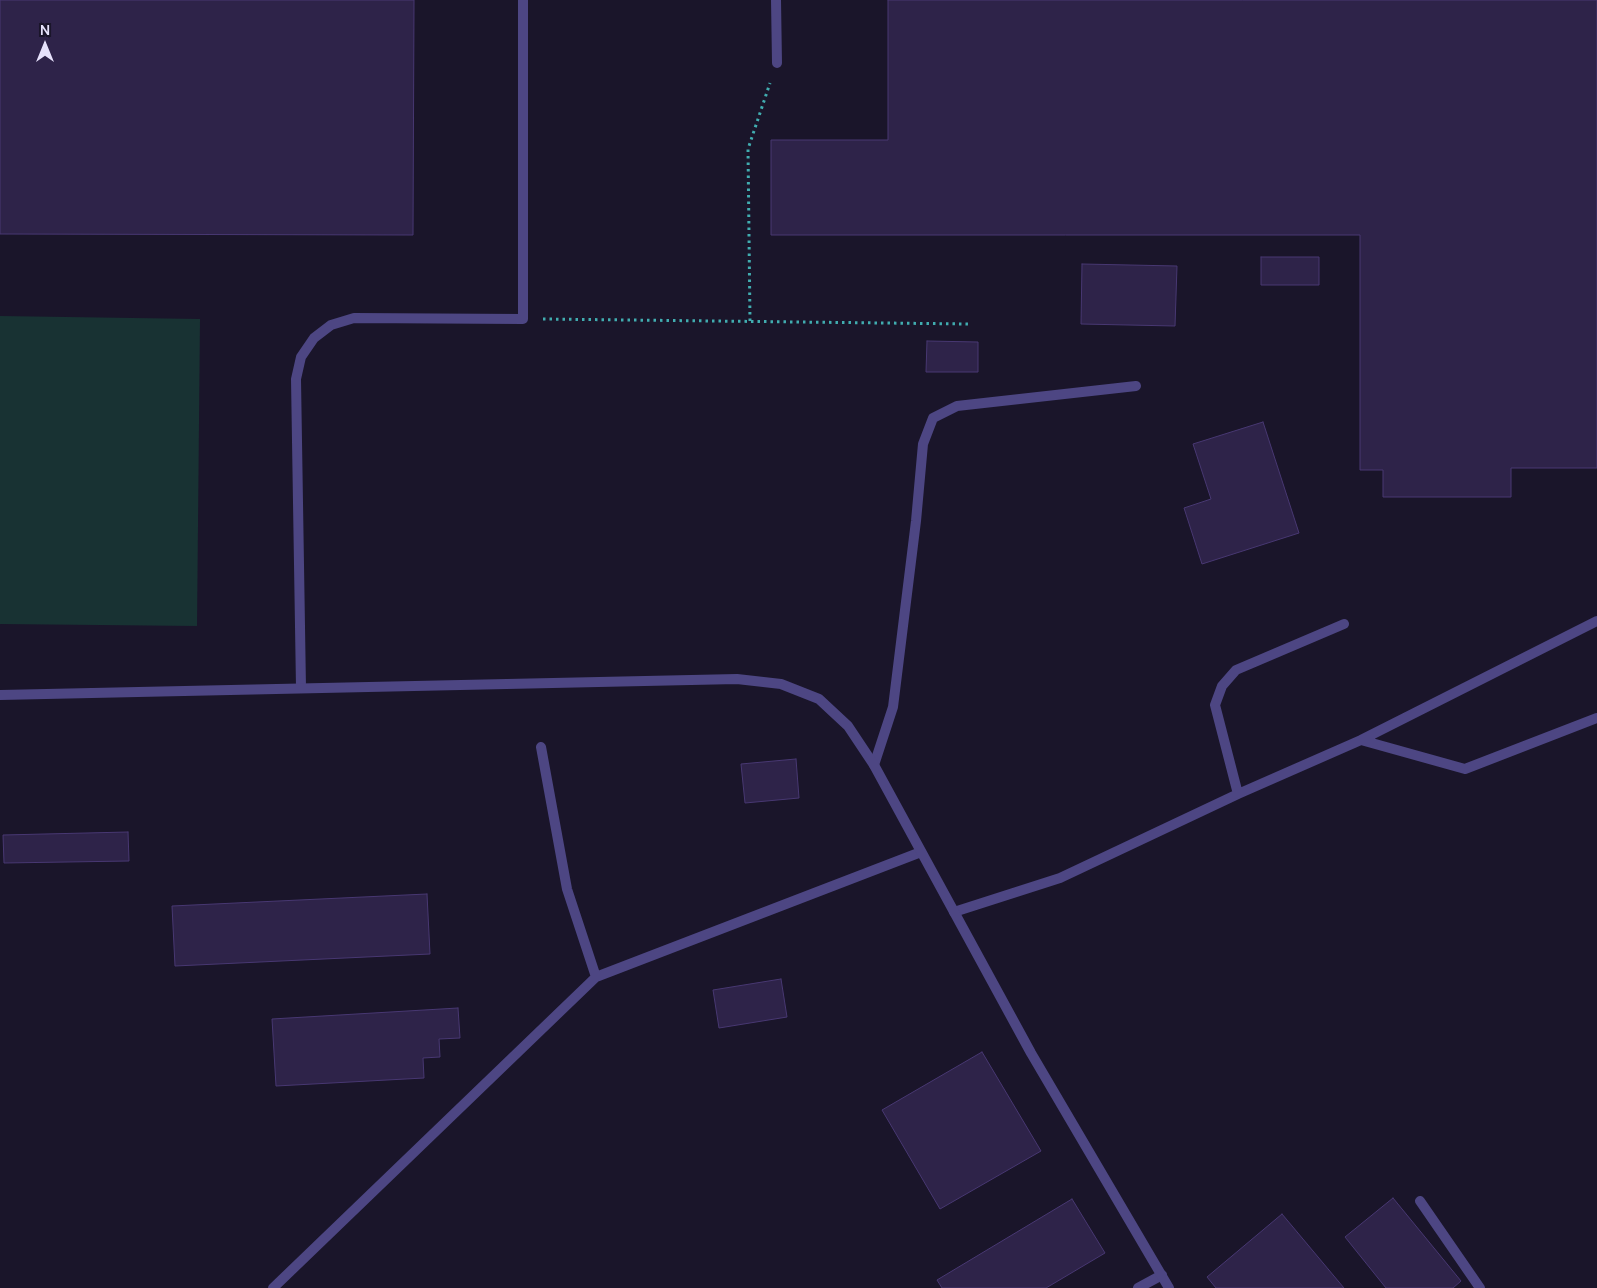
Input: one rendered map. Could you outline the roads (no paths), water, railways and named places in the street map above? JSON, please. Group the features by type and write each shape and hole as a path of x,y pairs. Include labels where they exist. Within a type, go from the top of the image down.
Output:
{"street":[{"path":"301,688 296,379 301,357 314,338 325,329 331,325 354,318 523,319 523,0"},
{"path":"776,0 777,63"},
{"path":"874,765 893,707 916,521 923,444 933,418 957,406 1136,386"},
{"path":"954,912 1060,878 1238,794 1361,740 1597,621"},
{"path":"1238,794 1215,705 1222,686 1236,670 1344,624"},
{"path":"0,694 737,679 781,684 820,699 848,726 874,765 1031,1053 1169,1288"},
{"path":"1361,740 1465,769 1597,718"},
{"path":"541,747 567,889 596,977"},
{"path":"273,1288 596,977 922,852"},
{"path":"1420,1201 1480,1288"},
{"path":"1138,1288 1162,1275"}]}
